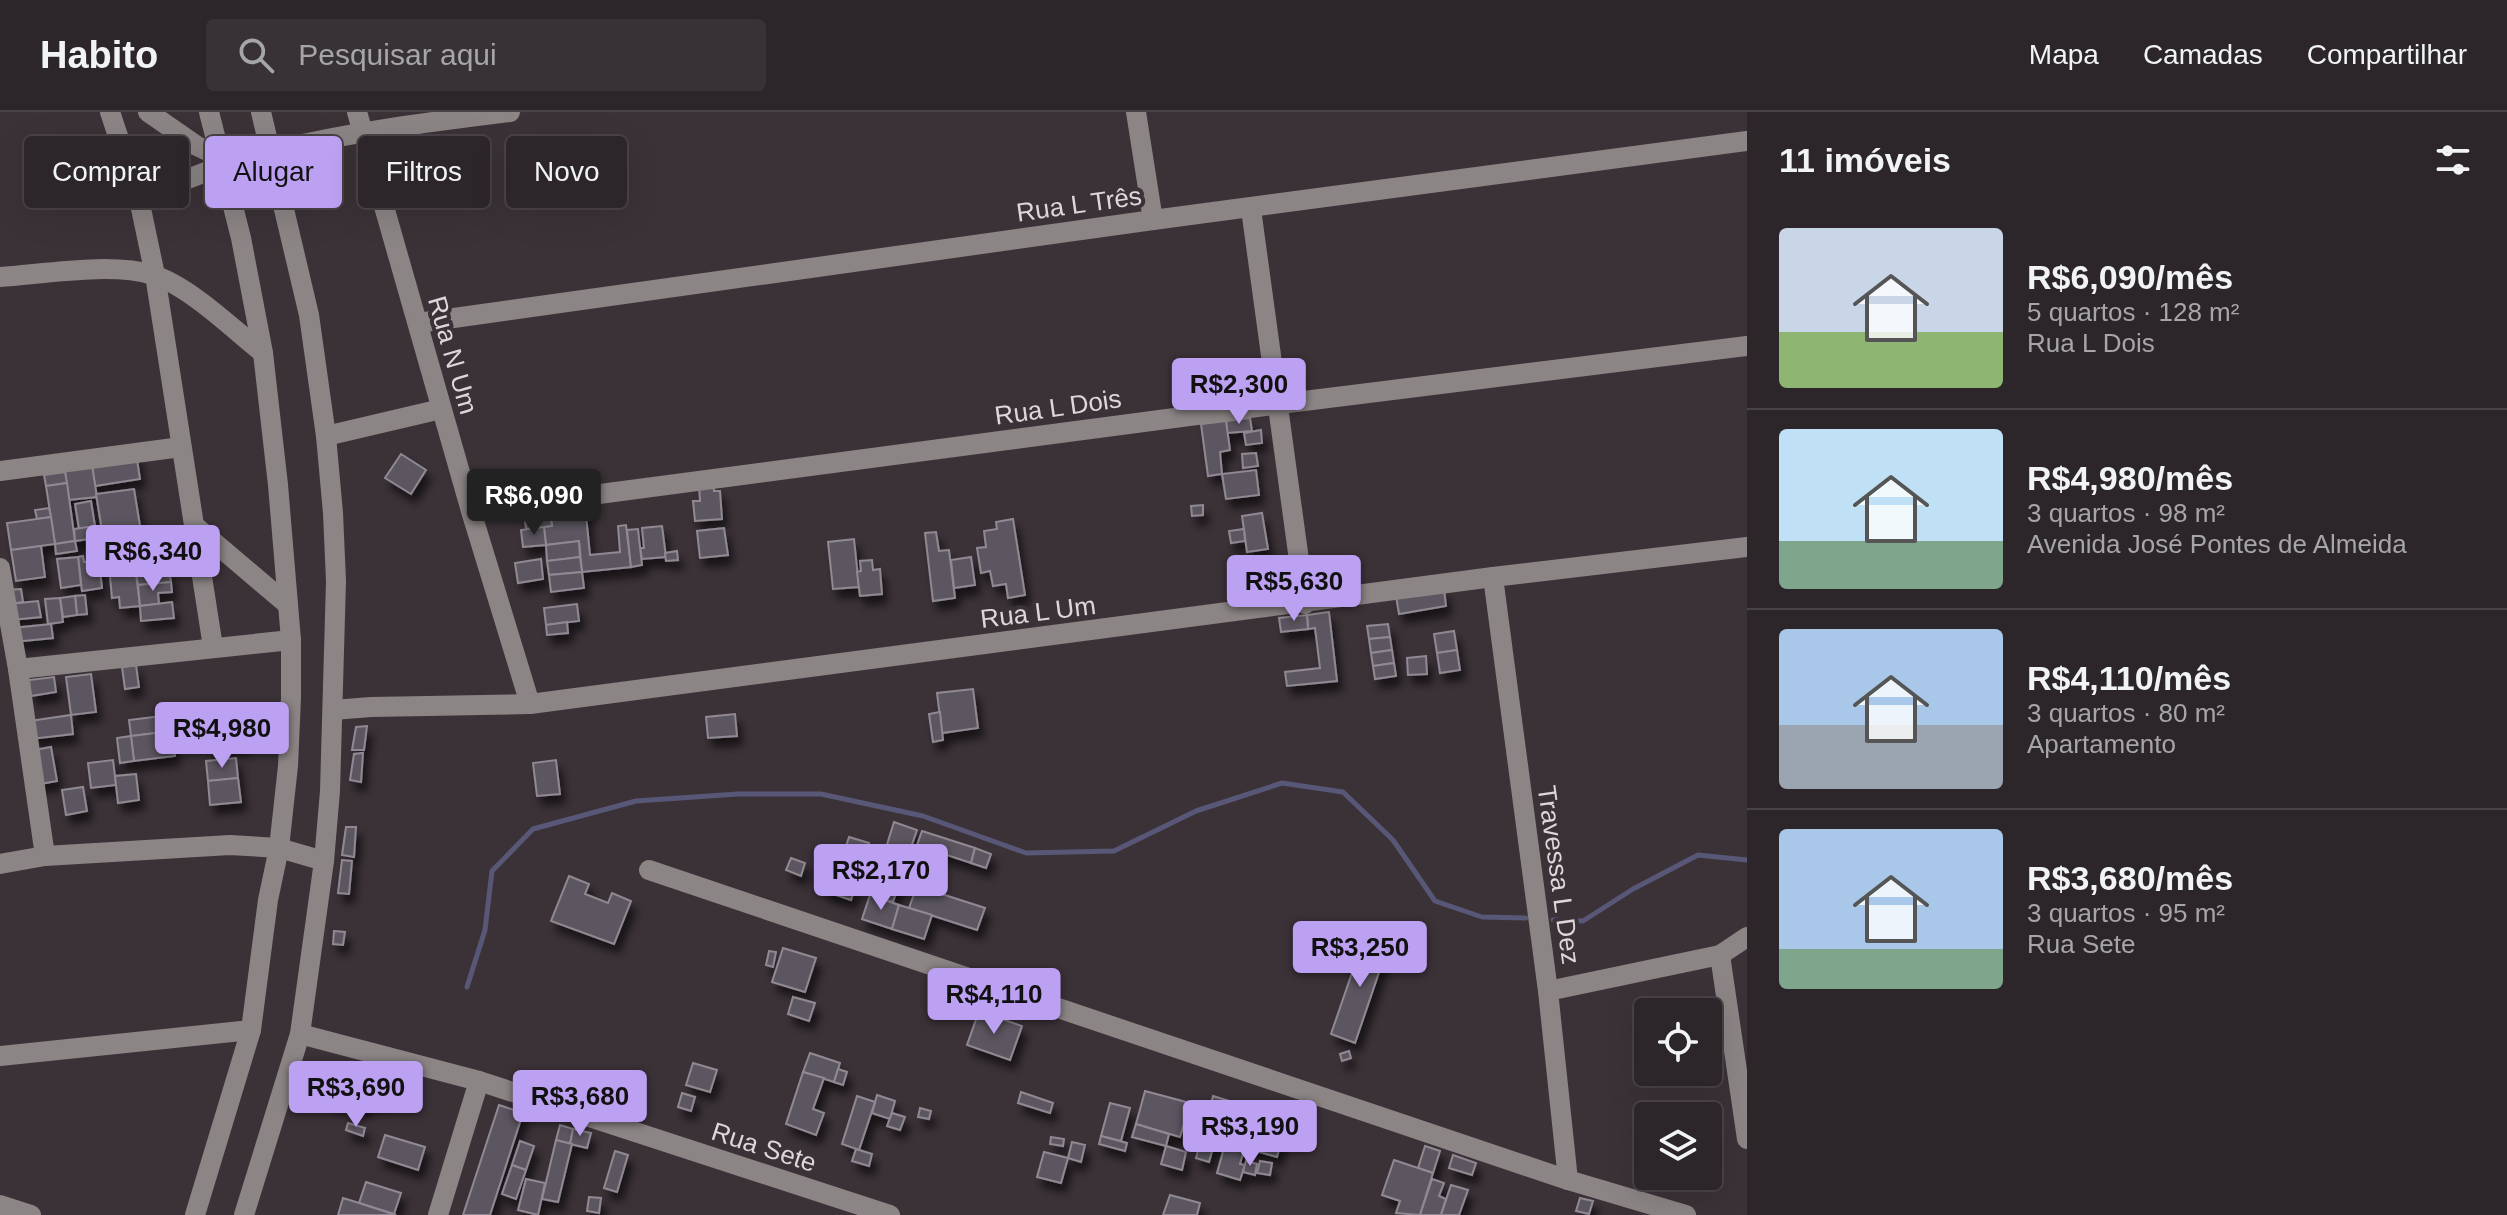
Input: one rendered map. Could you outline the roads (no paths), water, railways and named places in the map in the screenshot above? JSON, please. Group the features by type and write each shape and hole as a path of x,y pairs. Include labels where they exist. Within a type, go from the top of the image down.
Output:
{"street":[{"path":"110,112 118,136"},
{"path":"148,112 205,151"},
{"path":"209,112 215,136"},
{"path":"261,112 266,136"},
{"path":"315,136 358,122 510,112"},
{"path":"1136,112 1153,220"},
{"name":"Rua N Um","path":"358,122 530,704"},
{"name":"Rua L Três","path":"418,323 1747,141"},
{"path":"141,208 155,275 213,647"},
{"path":"195,1215 251,1030 268,900 279,848 288,766 291,640 288,605 263,353 234,208"},
{"path":"244,1215 300,1034 324,861 333,710 336,581 326,436 307,304 283,208"},
{"path":"1251,209 1305,604"},
{"path":"0,277 105,270 155,275 189,294 263,353"},
{"name":"Rua L Dois","path":"471,511 1747,346"},
{"path":"326,436 441,409"},
{"path":"0,471 181,447"},
{"path":"195,526 288,605"},
{"name":"Rua L Um","path":"333,710 530,704 1493,577 1747,547"},
{"path":"0,568 45,856"},
{"name":"Travessa L Dez","path":"1493,577 1548,991 1568,1180"},
{"path":"18,669 291,640"},
{"path":"0,864 45,856 230,845 279,848 324,861"},
{"path":"649,870 1568,1180 1686,1215"},
{"path":"1548,991 1720,955 1747,937"},
{"path":"1720,955 1747,1139"},
{"path":"0,1056 251,1030"},
{"name":"Rua Sete","path":"300,1034 479,1081 890,1215"},
{"path":"438,1215 479,1081"},
{"path":"0,1205 31,1215"}],"waterway":[{"path":"467,987 485,930 492,871 533,829 636,801 738,794 821,794 923,816 1026,853 1114,851 1196,811 1282,783 1343,792 1393,840 1435,901 1482,917 1526,918"},
{"path":"1553,920 1583,921 1633,889 1698,855 1747,860"}]}
